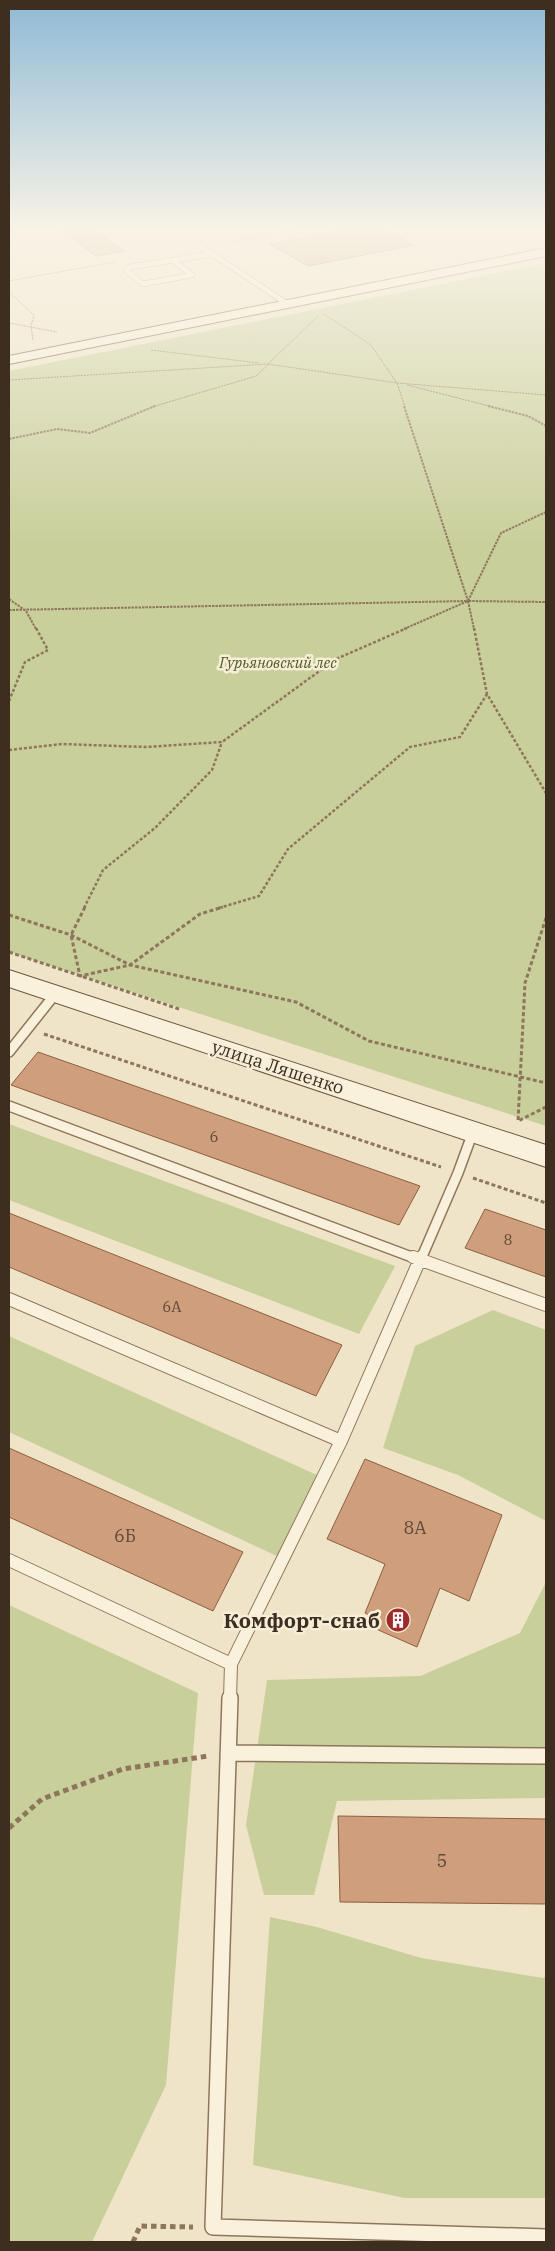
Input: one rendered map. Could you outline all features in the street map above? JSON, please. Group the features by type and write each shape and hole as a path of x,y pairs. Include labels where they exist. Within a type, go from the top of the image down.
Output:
{"street":[{"path":"9,360 130,335"},
{"name":"улица Ляшенко","path":"9,978 546,1156"}],"lane":[{"path":"9,1052 56,993"},
{"path":"9,1106 420,1260 546,1305"},
{"path":"473,1132 458,1173 341,1440 231,1664 213,2227 546,2237"},
{"path":"9,1299 341,1440"},
{"path":"9,1560 231,1664"},
{"path":"228,1753 546,1756"}],"path":[{"path":"32,335 37,345"},
{"path":"9,439 57,429 90,433 155,406 256,376 298,335"},
{"path":"355,335 371,345 397,383 468,600 487,694 546,793"},
{"path":"144,350 268,364 397,383 546,395"},
{"path":"9,380 268,364"},
{"path":"397,383 528,416 546,426"},
{"path":"9,750 62,744 146,748 222,742 336,660 468,600 500,533 546,512"},
{"path":"9,599 26,611 48,650 25,662 9,701"},
{"path":"9,610 468,600 546,602"},
{"path":"222,742 212,770 155,828 103,870 71,934 80,976 130,965 200,914 258,896 288,849 410,747 460,737 487,694"},
{"path":"9,915 71,934 130,965 296,1002 369,1041 518,1075 546,1084"},
{"path":"546,918 525,983 518,1075 518,1121 546,1108"},
{"path":"29,1029 546,1203"},
{"path":"9,1828 42,1799 123,1769 228,1753"},
{"path":"133,2242 140,2226 213,2227"}],"green space":[{"name":"Гурьяновский лес","path":"188,335 546,335 546,1126 9,952 9,371"},
{"path":"9,1124 395,1266 359,1334 9,1200"},
{"path":"493,1310 546,1330 546,1521 458,1475 383,1448 415,1346"},
{"path":"9,1336 317,1475 279,1557 9,1432"},
{"path":"546,1582 546,1798 337,1801 314,1895 264,1895 246,1825 267,1680 420,1676 520,1633"},
{"path":"9,1605 198,1693 166,2085 92,2242 9,2242"},
{"path":"270,1917 317,1927 421,1958 543,1978 546,1976 546,2198 404,2198 253,2165"}],"building":[{"path":"38,1052 420,1186 399,1225 11,1085"},
{"path":"485,1209 546,1230 546,1277 465,1248"},
{"path":"9,1213 342,1345 316,1396 9,1267"},
{"path":"9,1448 243,1552 213,1611 9,1517"},
{"path":"365,1459 502,1515 469,1601 440,1588 417,1647 367,1625 371,1616 365,1613 385,1564 327,1539"},
{"path":"338,1816 546,1819 546,1904 340,1902"}],"place":[{"name":"Комфорт-снаб","path":"398,1620"}]}
